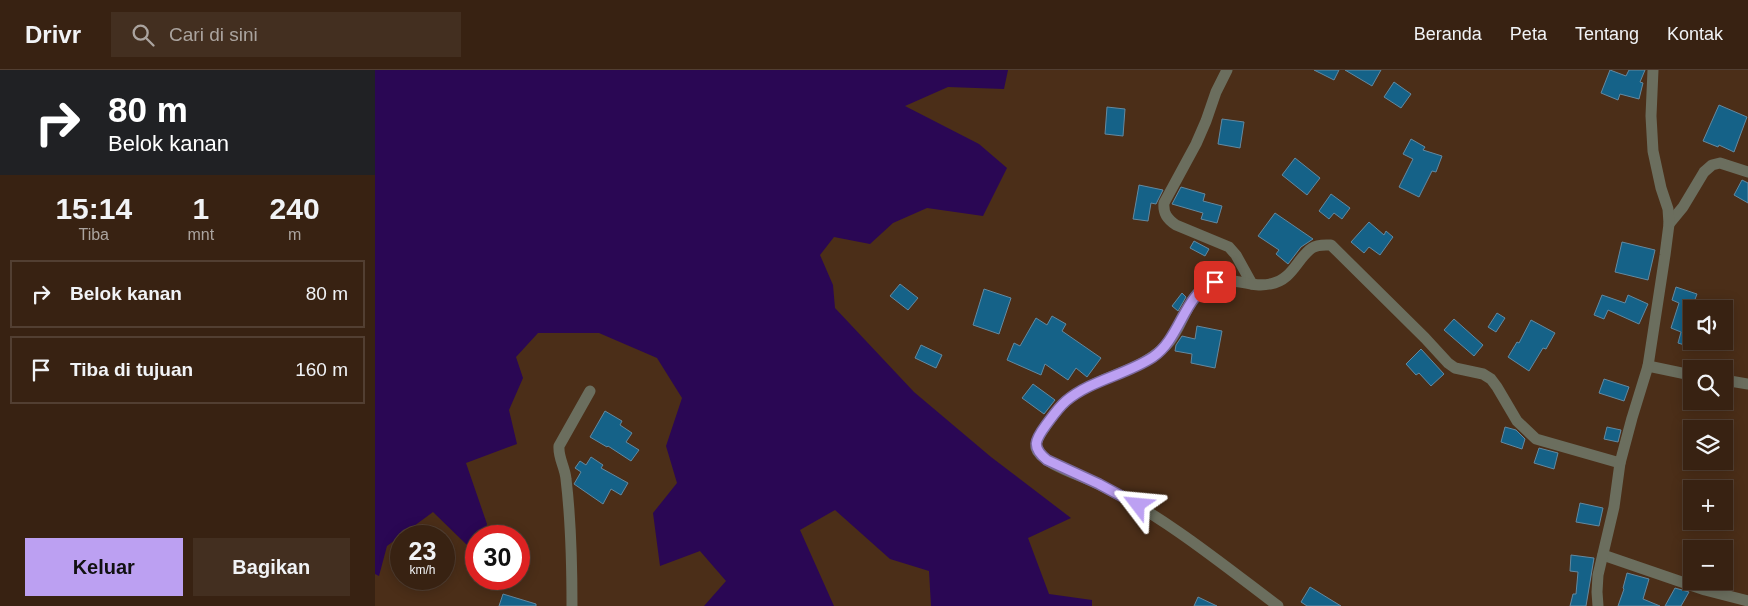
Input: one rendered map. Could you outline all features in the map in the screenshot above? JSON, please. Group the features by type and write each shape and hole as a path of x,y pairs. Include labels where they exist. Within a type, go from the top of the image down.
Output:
{"street":[{"path":"1227,70 1216,92 1196,144 1164,203 1163,212 1176,225 1229,247 1236,255 1252,284"},
{"path":"1598,606 1598,575 1631,418 1648,366 1669,224 1668,209 1661,188 1653,151 1651,116 1653,70"},
{"path":"1669,224 1683,207 1703,172 1712,165 1720,163 1748,172"},
{"path":"1278,606 1173,528 1138,505 1099,484 1053,464 1039,454 1036,447 1041,432 1065,402 1089,386 1124,372 1153,357 1163,349 1171,340 1197,293 1206,286 1223,280 1252,284 1271,284 1288,276 1312,248 1321,245 1331,245 1448,363 1455,368 1483,374 1491,379 1517,422 1536,439 1620,464"},
{"path":"1648,366 1683,373"},
{"path":"1733,382 1748,384"},
{"path":"572,606 572,548 566,479 559,446 590,391"},
{"path":"1603,555 1705,590 1748,601"}],"shaded area":[{"path":"375,70 1008,70 1004,89 948,87 905,106 979,144 1007,168 983,216 927,208 893,223 870,244 834,237 820,255 833,285 835,308 914,392 991,457 1071,518 1028,538 1049,594 1092,600 1092,606 931,606 929,571 890,559 835,510 800,530 834,606 704,606 726,581 700,551 660,566 653,513 677,483 666,446 682,398 657,358 599,333 538,333 516,357 523,378 509,410 517,444 466,463 487,525 465,525 465,543 455,533 455,525 446,525 433,512 415,525 390,525 390,544 387,546 379,576 375,574"}],"building":[{"path":"1314,70 1339,70 1334,80"},
{"path":"1345,70 1381,70 1372,86"},
{"path":"1610,70 1626,76 1629,70 1645,70 1640,82 1643,83 1639,99 1620,94 1618,100 1601,93"},
{"path":"1394,82 1411,94 1401,108 1384,97"},
{"path":"1719,105 1747,117 1734,152 1719,145 1718,147 1703,141"},
{"path":"1107,107 1125,109 1123,136 1105,134"},
{"path":"1222,119 1244,122 1240,148 1218,144"},
{"path":"1411,139 1425,147 1423,150 1442,156 1436,172 1432,171 1419,197 1399,187 1413,159 1403,154"},
{"path":"1295,158 1320,178 1307,195 1282,175"},
{"path":"1742,180 1748,183 1748,203 1734,195"},
{"path":"1139,185 1163,190 1156,204 1151,203 1148,221 1133,219"},
{"path":"1181,187 1205,194 1203,201 1222,206 1217,223 1201,219 1203,213 1172,204"},
{"path":"1331,194 1350,208 1342,219 1334,213 1329,219 1319,211"},
{"path":"1275,213 1313,239 1301,247 1288,264 1276,254 1279,250 1258,236"},
{"path":"1369,222 1384,235 1386,231 1393,237 1380,255 1369,247 1364,253 1351,242"},
{"path":"1194,241 1209,249 1205,256 1190,248"},
{"path":"1622,242 1655,250 1648,280 1615,272"},
{"path":"900,284 918,298 908,310 890,296"},
{"path":"1676,287 1697,294 1695,300 1683,300 1683,345 1678,343 1681,332 1671,328 1679,303 1672,300"},
{"path":"984,289 1011,298 999,334 973,325"},
{"path":"1182,293 1186,297 1178,311 1172,306"},
{"path":"1602,295 1625,303 1628,295 1648,304 1639,324 1608,310 1604,319 1594,315"},
{"path":"1497,313 1505,318 1496,332 1488,327"},
{"path":"1052,316 1066,324 1062,331 1101,358 1087,377 1076,368 1068,380 1045,364 1041,375 1007,360 1014,343 1020,346 1036,318 1047,325"},
{"path":"1454,319 1483,345 1474,356 1444,330"},
{"path":"1531,320 1555,333 1546,349 1543,348 1529,371 1508,357 1517,342 1519,343"},
{"path":"1197,326 1222,331 1215,368 1191,363 1192,354 1175,351 1176,345 1182,336 1195,339"},
{"path":"921,345 942,355 936,368 915,358"},
{"path":"1421,349 1444,374 1431,386 1419,373 1416,375 1406,364"},
{"path":"1604,379 1629,387 1624,401 1599,393"},
{"path":"1033,384 1055,400 1044,414 1022,398"},
{"path":"605,411 622,421 620,425 632,433 626,442 639,450 631,461 590,437"},
{"path":"1505,427 1516,430 1525,439 1522,449 1501,442"},
{"path":"1607,427 1621,430 1618,442 1604,439"},
{"path":"1539,448 1558,453 1554,469 1534,463"},
{"path":"591,457 603,465 601,468 628,483 621,495 611,489 603,504 574,484 581,472 575,468 580,461 586,465"},
{"path":"1580,503 1603,508 1599,526 1576,522"},
{"path":"1571,555 1594,558 1586,606 1570,606 1573,594 1576,594 1578,572 1570,571"},
{"path":"1627,573 1649,579 1643,599 1660,606 1618,606"},
{"path":"1310,587 1341,606 1307,606 1301,602"},
{"path":"1675,588 1689,592 1681,606 1665,606"},
{"path":"503,594 536,604 536,606 499,606"},
{"path":"1198,597 1217,606 1194,606"}],"route":[{"path":"1138,505 1099,484 1053,464 1039,454 1036,447 1037,440 1052,417 1065,402 1078,392 1124,372 1153,357 1163,349 1171,340 1197,293 1215,282"}]}
